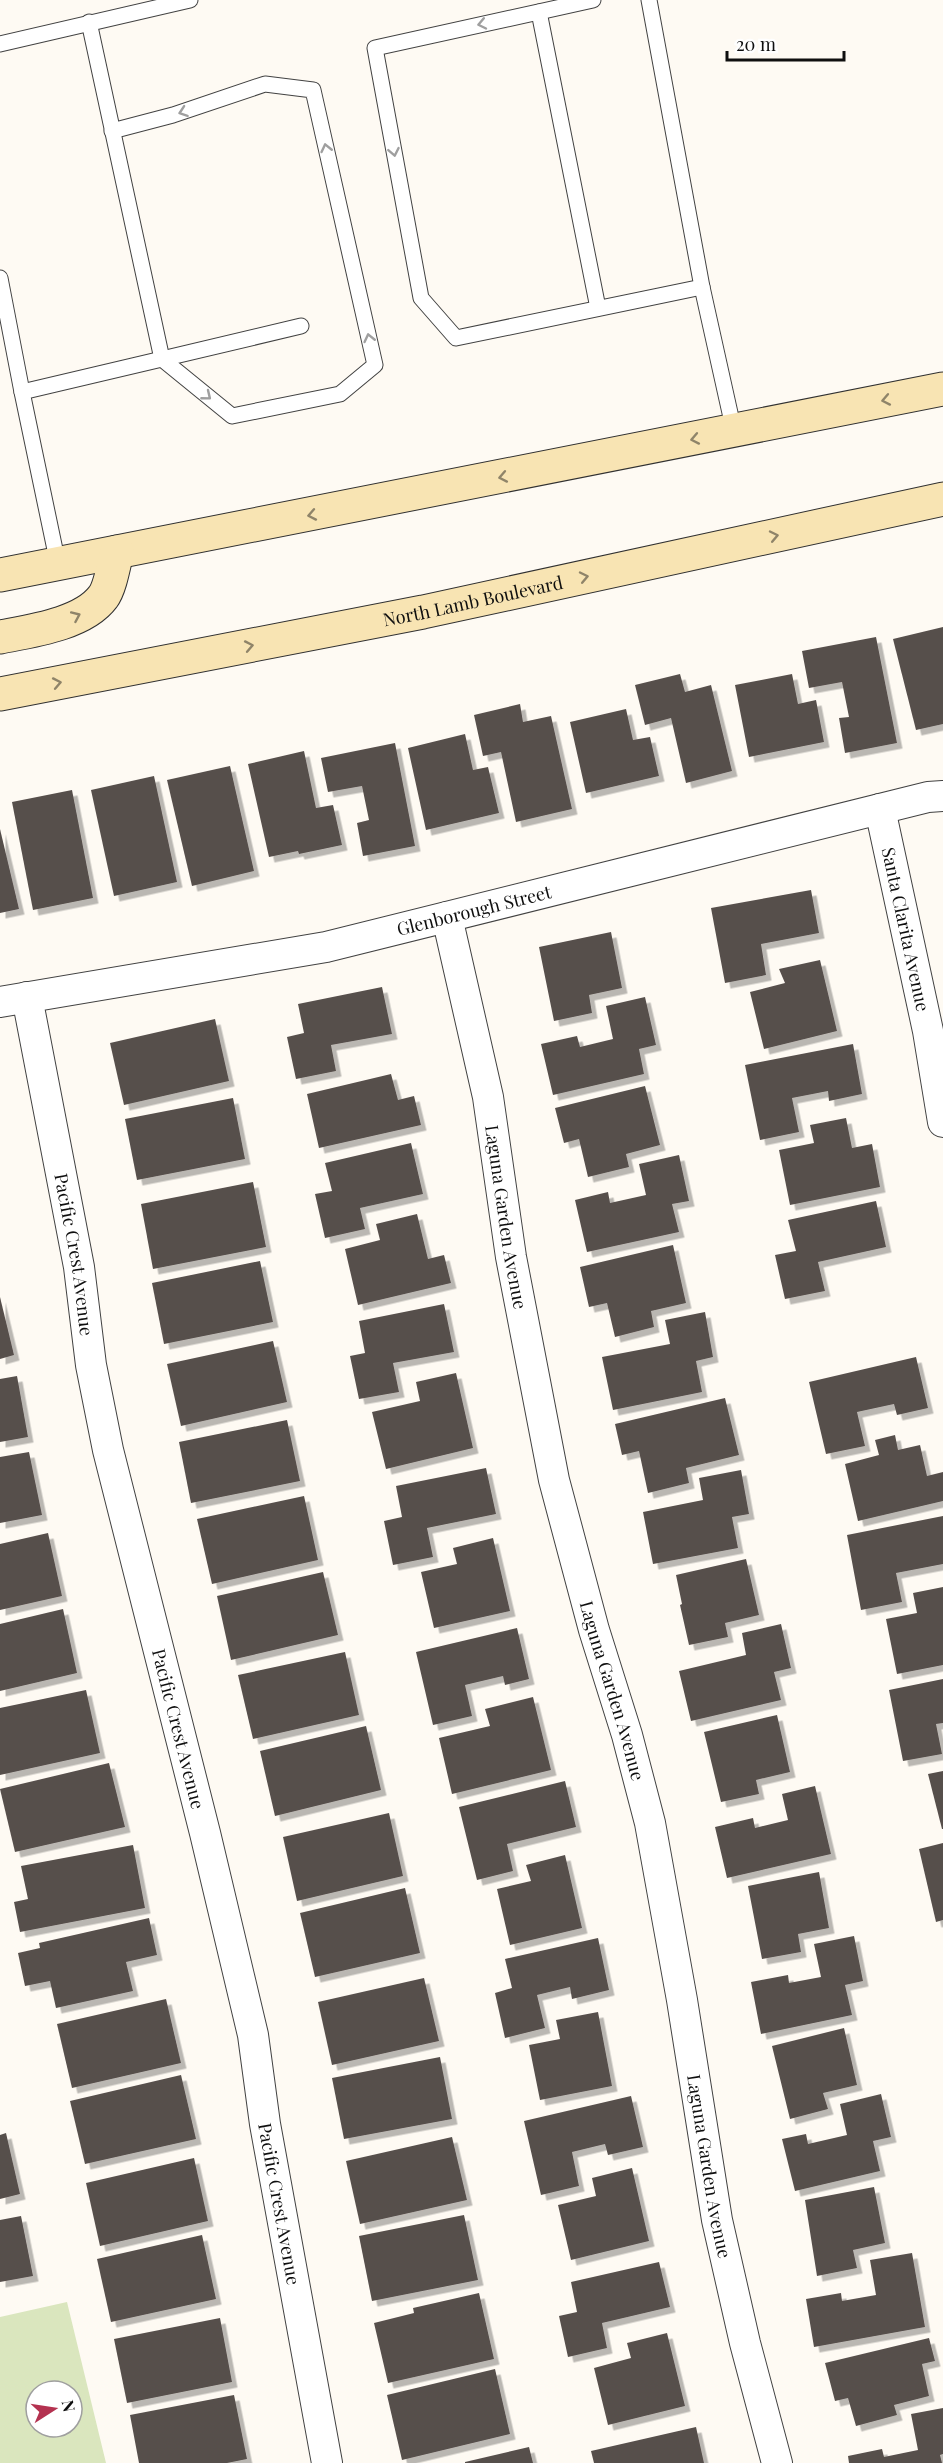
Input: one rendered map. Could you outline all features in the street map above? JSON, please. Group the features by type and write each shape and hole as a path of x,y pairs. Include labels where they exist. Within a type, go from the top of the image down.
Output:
{"main road":[{"path":"0,575 943,389"},
{"name":"North Lamb Boulevard","path":"0,694 423,612 943,500"},
{"path":"0,637 47,627 82,614 104,597 117,552"}],"street":[{"name":"Glenborough Street","path":"14,1000 326,947 880,809 943,796"},
{"name":"Santa Clarita Avenue","path":"880,809 928,1031 943,1122"},
{"name":"Laguna Garden Avenue","path":"447,917 488,1097 511,1257 554,1480 650,1824 684,2011 717,2220 745,2343 777,2463"},
{"name":"Pacific Crest Avenue","path":"14,1000 79,1267 91,1365 108,1450 211,1856 253,2035 267,2135 327,2463"}],"lane":[{"path":"0,44 190,0"},
{"path":"593,0 375,48 421,298 456,338 702,287"},
{"path":"649,0 702,287 734,431"},
{"path":"539,12 598,309"},
{"path":"89,22 112,131 162,359 232,416 340,394 375,365 313,90 265,84 173,115 112,131"},
{"path":"0,278 58,564"},
{"path":"22,392 301,326"}],"green space":[{"path":"67,2302 106,2463 0,2463 0,2317"}],"building":[{"path":"943,627 943,724 916,730 893,639"},
{"path":"876,637 897,743 845,753 839,718 849,717 842,682 809,688 802,651"},
{"path":"680,674 685,692 711,685 732,771 686,783 671,718 645,725 635,685"},
{"path":"792,674 798,704 816,700 824,742 749,757 735,685"},
{"path":"520,704 523,722 551,716 572,809 516,822 501,752 483,756 474,715"},
{"path":"626,709 633,740 650,737 659,776 586,793 570,722"},
{"path":"465,734 473,770 488,767 499,813 426,830 408,748"},
{"path":"395,743 415,846 363,856 357,823 369,820 362,786 328,792 321,758"},
{"path":"304,751 316,808 333,805 342,845 299,854 298,851 269,857 248,764"},
{"path":"230,766 254,871 192,886 167,780"},
{"path":"154,776 177,882 114,896 91,790"},
{"path":"72,790 93,898 33,910 12,802"},
{"path":"0,829 19,909 0,913"},
{"path":"811,890 819,933 761,944 766,975 725,983 711,908"},
{"path":"611,932 622,988 589,995 592,1013 554,1021 539,947"},
{"path":"820,960 837,1031 764,1049 750,992 785,983 779,969"},
{"path":"382,987 392,1034 331,1045 336,1071 296,1079 287,1037 304,1033 298,1004"},
{"path":"645,997 656,1045 639,1049 644,1074 553,1095 541,1044 577,1036 580,1047 613,1039 606,1006"},
{"path":"215,1019 229,1081 124,1105 110,1043"},
{"path":"853,1044 862,1094 829,1101 828,1091 792,1098 799,1132 760,1140 745,1065"},
{"path":"391,1074 398,1100 414,1096 421,1125 319,1148 307,1094"},
{"path":"645,1086 660,1145 626,1154 629,1167 588,1177 579,1139 564,1143 555,1108"},
{"path":"233,1098 245,1159 137,1180 125,1119"},
{"path":"846,1118 852,1148 872,1144 880,1187 790,1205 779,1150 814,1143 810,1125"},
{"path":"411,1143 423,1194 360,1208 365,1229 325,1238 315,1194 332,1191 325,1163"},
{"path":"679,1155 689,1201 672,1204 679,1232 587,1252 575,1200 608,1192 610,1203 646,1195 639,1164"},
{"path":"253,1182 266,1247 153,1269 141,1204"},
{"path":"876,1201 886,1247 818,1262 825,1291 785,1299 775,1255 796,1251 788,1220"},
{"path":"417,1214 428,1259 444,1255 451,1283 358,1305 345,1249 380,1240 376,1224"},
{"path":"673,1245 686,1303 651,1311 654,1327 615,1337 607,1303 589,1307 580,1267"},
{"path":"260,1261 273,1322 164,1344 152,1283"},
{"path":"0,1297 14,1355 0,1359"},
{"path":"444,1304 454,1352 393,1363 399,1392 359,1399 350,1356 365,1353 359,1321"},
{"path":"705,1312 713,1357 696,1361 702,1392 613,1410 602,1357 670,1344 665,1320"},
{"path":"273,1341 287,1402 181,1426 167,1364"},
{"path":"916,1357 928,1408 897,1415 894,1404 857,1412 865,1446 826,1454 809,1382"},
{"path":"456,1373 473,1448 386,1469 372,1412 420,1401 416,1382"},
{"path":"17,1376 28,1437 0,1442 0,1379"},
{"path":"725,1398 739,1455 686,1468 689,1483 648,1493 639,1451 622,1455 615,1424"},
{"path":"287,1420 300,1481 191,1503 179,1442"},
{"path":"895,1435 898,1450 920,1445 927,1476 943,1472 943,1501 858,1521 845,1464 879,1455 875,1440"},
{"path":"29,1452 42,1515 0,1523 0,1457"},
{"path":"486,1468 496,1514 427,1528 433,1557 393,1565 384,1521 402,1517 396,1486"},
{"path":"741,1470 749,1514 732,1517 738,1548 653,1564 643,1512 703,1500 699,1478"},
{"path":"304,1496 318,1560 212,1584 197,1519"},
{"path":"943,1516 943,1564 896,1573 902,1602 861,1610 847,1535"},
{"path":"48,1533 62,1596 0,1610 0,1544"},
{"path":"493,1538 510,1611 434,1628 421,1572 457,1564 453,1548"},
{"path":"746,1559 759,1615 725,1623 728,1637 689,1645 676,1575"},
{"path":"323,1572 338,1635 231,1660 217,1596"},
{"path":"943,1587 943,1665 897,1674 886,1619 917,1613 913,1593"},
{"path":"63,1609 77,1673 0,1691 0,1624"},
{"path":"781,1624 791,1668 774,1672 781,1700 691,1721 679,1671 746,1655 742,1633"},
{"path":"517,1628 529,1679 505,1685 503,1676 465,1685 472,1716 433,1725 416,1652"},
{"path":"345,1652 359,1715 253,1739 238,1675"},
{"path":"943,1679 943,1723 936,1724 942,1754 903,1761 889,1690"},
{"path":"86,1690 100,1753 0,1775 0,1708"},
{"path":"533,1697 551,1770 452,1794 439,1738 490,1726 485,1709"},
{"path":"777,1715 790,1772 756,1780 759,1794 721,1802 704,1732"},
{"path":"366,1726 381,1790 275,1816 260,1751"},
{"path":"109,1763 125,1827 15,1852 0,1789"},
{"path":"943,1771 943,1829 942,1829 928,1774"},
{"path":"565,1781 576,1827 507,1844 513,1871 477,1880 459,1807"},
{"path":"815,1786 831,1854 727,1878 715,1827 753,1818 755,1828 788,1820 782,1794"},
{"path":"389,1813 403,1876 297,1901 283,1837"},
{"path":"943,1843 943,1920 936,1922 919,1849"},
{"path":"133,1845 145,1908 20,1932 14,1902 28,1899 21,1866"},
{"path":"565,1855 582,1928 510,1945 497,1889 531,1881 526,1865"},
{"path":"819,1872 829,1928 798,1934 801,1952 762,1959 748,1886"},
{"path":"405,1888 420,1953 315,1977 300,1913"},
{"path":"149,1918 157,1955 126,1962 133,1991 56,2008 50,1981 25,1986 18,1953 40,1948 39,1943"},
{"path":"854,1936 863,1981 845,1985 852,2015 761,2034 751,1982 788,1975 789,1983 821,1977 814,1944"},
{"path":"598,1938 609,1990 572,1999 570,1987 537,1995 545,2028 505,2038 495,1993 512,1988 505,1959"},
{"path":"424,1978 439,2041 332,2065 318,2002"},
{"path":"166,1999 181,2063 72,2088 57,2024"},
{"path":"598,2012 612,2086 540,2100 529,2045 560,2039 556,2020"},
{"path":"844,2028 857,2085 823,2093 828,2109 790,2119 772,2046"},
{"path":"440,2057 452,2119 344,2139 332,2078"},
{"path":"181,2075 196,2139 85,2164 70,2101"},
{"path":"881,2094 891,2137 873,2141 880,2171 795,2191 782,2139 806,2134 808,2144 847,2135 840,2104"},
{"path":"631,2096 643,2147 608,2155 605,2144 572,2152 579,2186 541,2195 524,2121"},
{"path":"6,2133 20,2194 0,2199 0,2135"},
{"path":"452,2137 467,2200 360,2224 346,2161"},
{"path":"194,2158 208,2221 100,2246 86,2183"},
{"path":"632,2168 649,2241 571,2260 558,2205 596,2196 592,2178"},
{"path":"874,2187 885,2243 853,2250 857,2268 817,2276 805,2200"},
{"path":"464,2215 478,2280 372,2301 359,2236"},
{"path":"21,2216 33,2276 0,2282 0,2220"},
{"path":"202,2235 216,2299 111,2322 97,2259"},
{"path":"912,2253 925,2327 814,2347 806,2299 841,2293 842,2301 876,2295 870,2260"},
{"path":"659,2262 670,2307 602,2323 607,2348 568,2357 559,2316 577,2312 571,2282"},
{"path":"479,2293 494,2359 388,2383 374,2323 414,2313 413,2308"},
{"path":"220,2318 232,2382 127,2403 114,2339"},
{"path":"667,2333 685,2406 608,2425 594,2368 631,2358 627,2343"},
{"path":"929,2338 935,2361 922,2364 929,2396 894,2405 897,2415 856,2426 848,2398 835,2401 825,2363"},
{"path":"495,2369 510,2434 402,2460 387,2395"},
{"path":"234,2395 247,2459 227,2463 139,2463 130,2415"},
{"path":"943,2408 943,2454 940,2455 942,2463 849,2463 848,2456 882,2449 884,2457 918,2450 911,2414"},
{"path":"696,2427 704,2463 594,2463 591,2451"},
{"path":"529,2447 533,2463 465,2463 465,2462"}]}
